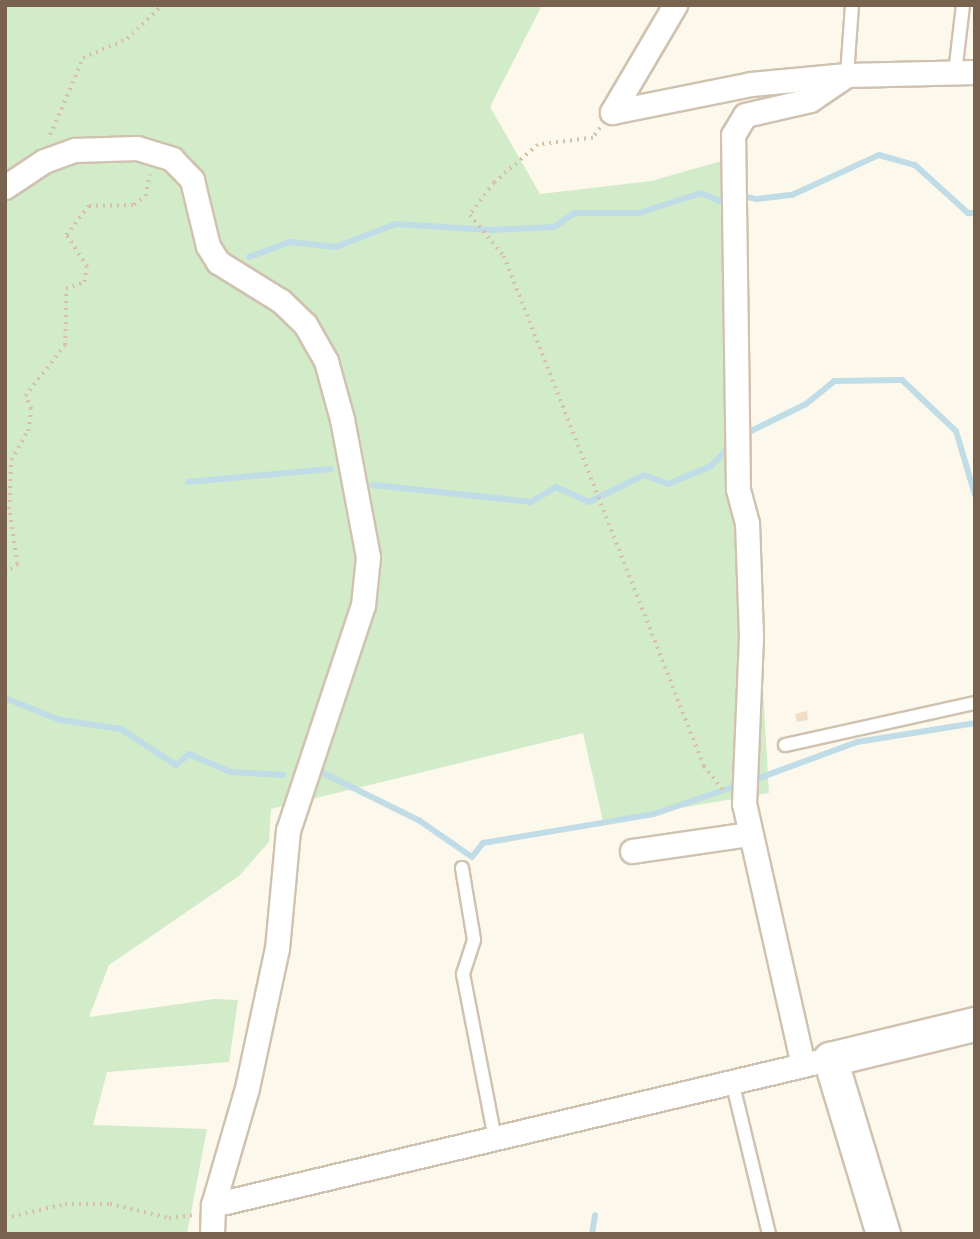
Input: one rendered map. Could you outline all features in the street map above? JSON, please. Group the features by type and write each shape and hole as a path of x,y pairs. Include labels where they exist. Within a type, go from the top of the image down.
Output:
{"street":[{"path":"612,112 675,5"},
{"path":"612,112 751,84 847,75 965,73"},
{"path":"847,75 810,100 745,115 733,135 738,489 747,523 751,636 744,751 749,834 816,1062 883,1234"},
{"path":"5,187 44,161 75,150 118,147 156,153 172,159 192,180 208,246 218,262 281,301 305,324 326,361 342,419 368,557 363,605 288,830 277,948 250,1075 213,1205 212,1234"},
{"path":"632,851 749,834"},
{"path":"213,1205 975,1024"}],"lane":[{"path":"847,75 852,5"},
{"path":"963,5 965,73"},
{"path":"785,745 975,703"},
{"path":"462,868 474,940 463,974 495,1138"},
{"path":"732,1081 769,1234"}],"path":[{"path":"44,161 52,123 67,101 83,58 127,39 162,5"},
{"path":"612,112 593,138 538,145 494,183 470,215 504,256 704,766 749,834"},
{"path":"5,574 17,564 9,509 11,460 28,431 31,409 25,396 65,345 66,289 84,282 87,267 66,234 89,206 134,205 139,201 156,153"},
{"path":"5,1218 65,1204 110,1204 169,1218 189,1216 213,1205"}],"green space":[{"path":"5,5 542,5 490,107 540,194 651,181 732,158 769,793 603,821 583,733 271,809 269,842 239,876 109,965 89,1017 214,999 238,1000 229,1062 107,1072 93,1125 207,1129 187,1234 5,1234"}],"building":[{"path":"807,711 808,720 797,722 795,714"}],"waterway":[{"path":"739,195 757,199 792,195 879,155 915,165 968,213 975,213"},
{"path":"249,257 290,242 336,247 396,224 490,230 554,227 575,213 639,213 701,193 719,201 728,194"},
{"path":"741,436 806,404 834,381 902,380 956,431 975,495"},
{"path":"373,485 531,502 556,487 589,502 644,475 668,484 711,466 731,445"},
{"path":"188,482 330,469"},
{"path":"5,698 60,720 121,729 176,765 189,754 230,772 283,775"},
{"path":"751,781 857,742 975,723"},
{"path":"321,772 420,821 472,857 483,843 654,814 741,784"},
{"path":"592,1234 595,1215"}]}
